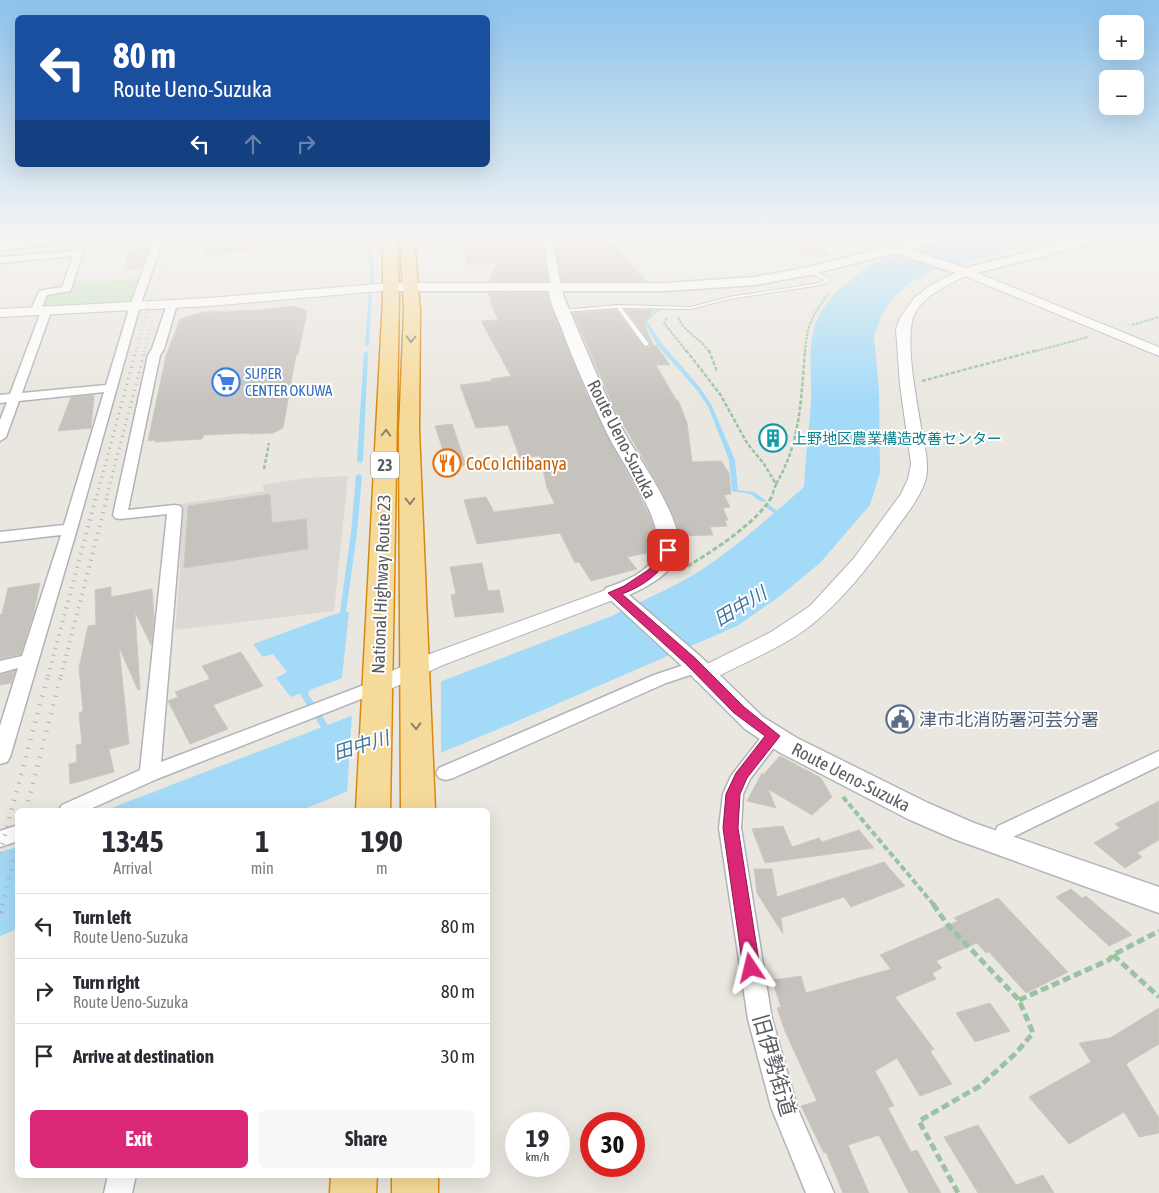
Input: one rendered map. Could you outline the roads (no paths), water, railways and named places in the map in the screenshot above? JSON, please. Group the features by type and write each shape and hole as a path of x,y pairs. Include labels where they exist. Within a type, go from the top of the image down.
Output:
{"highway":[{"name":"National Highway Route 23","path":"371,806 378,689 391,298 395,293"},
{"name":"National Highway Route 23","path":"403,293 412,311 409,430 415,673 427,788"},
{"path":"353,1193 354,1178"},
{"path":"414,1178 414,1193"}],"main road":[{"name":"Route Ueno-Suzuka","path":"556,293 570,333 585,367 617,435 653,497 669,542 666,557 652,572 619,598 697,668 746,716 773,736 918,811 964,831 1159,900"}],"street":[{"path":"0,437 41,310 43,293 45,293"},
{"path":"0,757 70,529 110,388 141,293"},
{"path":"0,313 172,304 324,293"},
{"path":"427,788 660,679 775,640 803,622 840,588 899,511 917,480 919,464 907,384 903,329 909,311 928,293"},
{"path":"1015,293 1159,352"},
{"path":"150,774 175,509 120,515 154,355 158,349 172,304"},
{"path":"0,399 110,388"},
{"path":"0,537 70,529"},
{"path":"74,808 150,774 378,689 415,673 442,657 619,598"},
{"path":"0,667 30,660"},
{"name":"旧伊勢街道","path":"773,736 741,776 733,794 730,828 760,1019 784,1107 820,1193"},
{"path":"1000,843 1005,832 1159,758"},
{"path":"0,839 15,834"},
{"path":"118,1193 121,1178"}],"lane":[{"path":"563,311 618,306 691,308 729,298 765,293"},
{"path":"618,306 646,344"}],"water":[{"name":"田中川","path":"836,293 899,293 891,300 881,317 874,336 879,390 880,473 870,505 820,563 780,596 737,626 513,723 307,808 111,808 614,615 683,581 715,560 746,537 804,487 811,403 813,331 820,313"},
{"path":"349,612 342,678 291,697 276,678 287,672 273,654 263,657 253,644 335,614"},
{"path":"15,848 15,930 0,936 0,852"}],"waterway":[{"path":"367,345 370,294"},
{"path":"658,310 645,321 660,345 697,387 710,406 732,460 735,491 752,493 763,501"},
{"path":"360,461 366,353"},
{"path":"340,619 343,612 354,533 359,476"},
{"path":"768,506 781,516"},
{"path":"307,686 304,694 312,706"},
{"path":"318,716 328,732"}],"railway":[{"path":"136,352 148,306 154,293"},
{"path":"144,352 154,314"},
{"path":"97,495 136,350"},
{"path":"107,495 145,350"},
{"path":"48,676 97,494"},
{"path":"61,676 108,494"},
{"path":"0,853 48,675"},
{"path":"27,808 61,675"},
{"path":"2,905 15,856"},
{"path":"0,913 3,904"}],"place":[{"name":"SUPER CENTER OKUWA","path":"226,382"},
{"name":"上野地区農業構造改善センター","path":"773,438"},
{"name":"CoCo Ichibanya","path":"447,463"},
{"name":"津市北消防署河芸分署","path":"900,719"}]}
